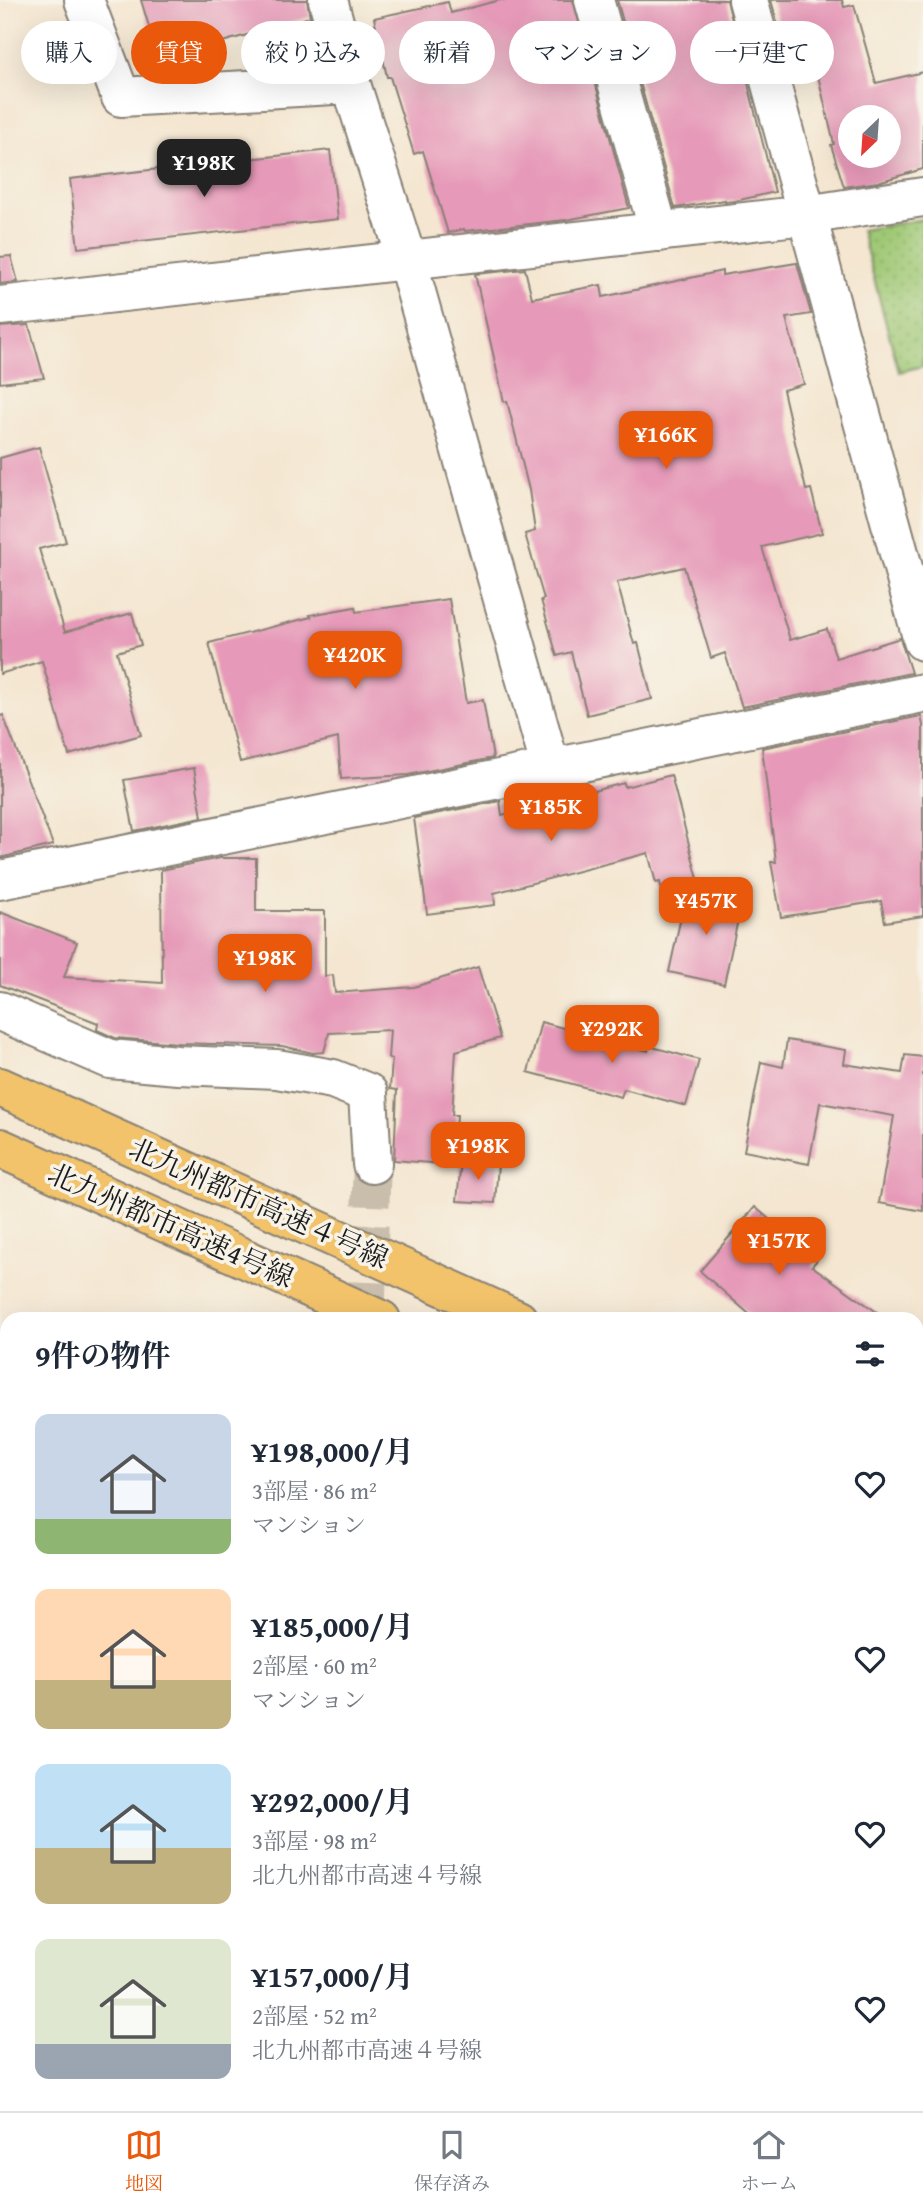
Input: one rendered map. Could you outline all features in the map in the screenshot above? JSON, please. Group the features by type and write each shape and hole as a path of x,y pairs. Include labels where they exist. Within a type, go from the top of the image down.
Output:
{"highway":[{"name":"北九州都市高速４号線","path":"0,1087 500,1312"},
{"name":"北九州都市高速4号線","path":"0,1148 363,1312"}],"street":[{"path":"84,0 121,97 351,84 407,260 551,769"},
{"path":"328,0 334,21"},
{"path":"594,0 659,232"},
{"path":"748,0 923,641"},
{"path":"0,306 806,215 923,197"},
{"path":"0,880 923,693"},
{"path":"0,1010 110,1059 277,1069 333,1079 368,1093 372,1164"}],"green space":[{"path":"923,219 923,366 899,372 861,230"}],"building":[{"path":"141,0 307,0 310,17 296,21 241,21 241,37 227,41 227,21 147,21"},
{"path":"500,0 573,0 579,21 509,21 509,84 596,84 629,208 566,220 464,229 448,233 423,151 414,154 390,77 387,77 385,21 375,21 374,18 448,2 451,13"},
{"path":"617,0 727,0 732,21 690,21 690,84 748,84 775,192 735,201 725,200 675,208 640,84 676,84 676,21 623,21"},
{"path":"771,0 842,0 844,7 854,5 876,83 923,72 923,169 878,182 844,187 838,168 901,168 901,105 838,105 838,168 831,145 834,144 820,84 834,84 834,21 777,21"},
{"path":"330,150 338,219 78,248 70,179"},
{"path":"11,256 18,282 0,284 0,257"},
{"path":"797,263 811,314 786,318 804,384 783,390 806,490 811,489 822,533 762,547 790,640 827,629 836,658 900,638 911,673 742,707 725,653 711,658 684,567 617,582 634,644 638,643 652,699 587,715 571,652 557,656 541,600 544,599 525,534 535,531 529,490 507,401 504,402 475,274 525,269 532,298 601,285 603,297 722,271 722,275"},
{"path":"29,325 44,378 0,383 0,327"},
{"path":"39,447 66,542 39,549 65,632 132,613 141,645 117,652 141,735 69,755 42,661 0,674 0,458"},
{"path":"449,599 466,703 483,700 493,758 408,775 341,779 338,738 240,762 209,643 311,617 310,615 355,607 356,612"},
{"path":"3,715 53,845 0,858 0,716"},
{"path":"921,716 923,916 885,922 881,901 781,917 771,862 776,862 762,748"},
{"path":"194,768 202,817 134,831 124,780"},
{"path":"671,775 699,883 662,892 660,882 656,883 648,853 494,893 495,905 427,914 414,818 500,801 502,815 624,783 625,787"},
{"path":"220,858 256,858 256,911 325,911 325,976 333,975 335,993 414,987 478,967 500,1038 456,1051 452,1115 457,1115 454,1165 394,1160 397,1090 390,1089 390,1030 329,1033 324,1052 313,1053 282,1046 115,1038 97,1030 98,1023 0,985 0,912 77,942 64,977 162,983 161,870"},
{"path":"687,889 742,901 724,984 669,972"},
{"path":"541,1022 648,1051 649,1046 699,1060 686,1106 624,1089 621,1097 528,1072"},
{"path":"787,1040 846,1050 844,1064 902,1073 905,1055 923,1057 923,1211 879,1203 894,1116 820,1103 809,1164 744,1151 761,1062 783,1067"},
{"path":"461,1161 498,1164 495,1203 457,1201"},
{"path":"755,1207 817,1260 812,1266 877,1312 747,1312 700,1271"}],"tunnel":[{"path":"366,1312 372,1164"}]}
